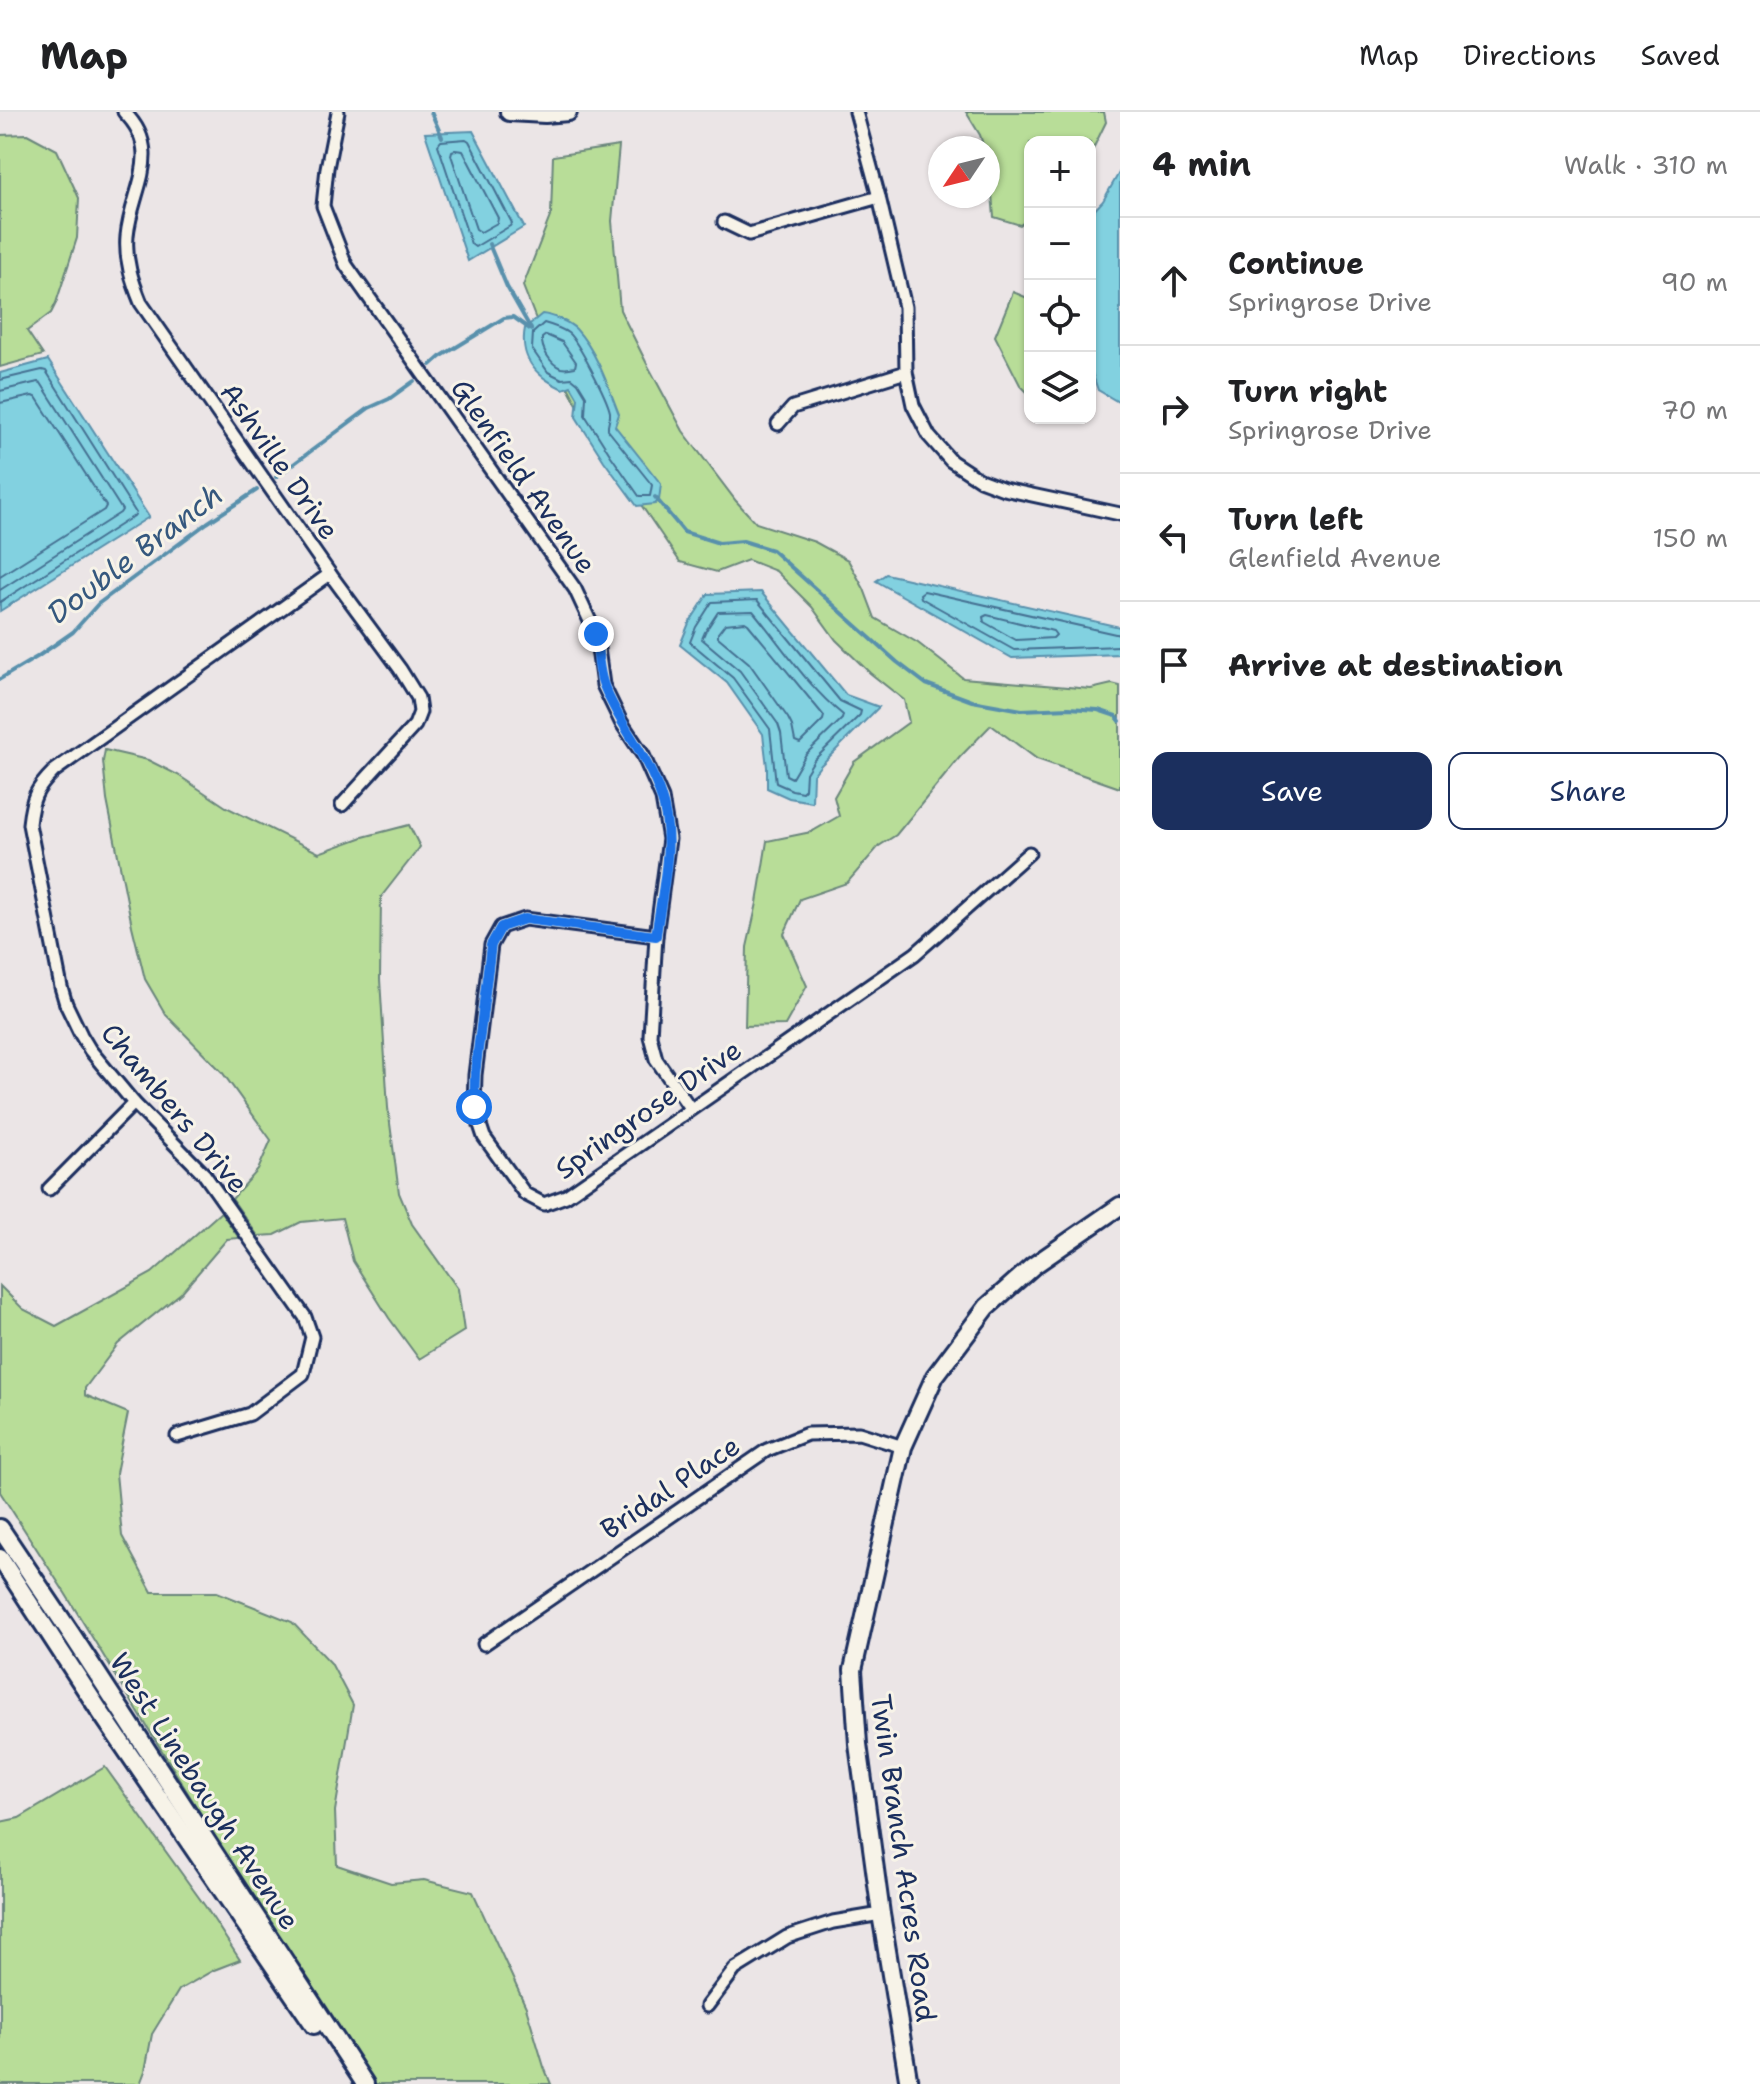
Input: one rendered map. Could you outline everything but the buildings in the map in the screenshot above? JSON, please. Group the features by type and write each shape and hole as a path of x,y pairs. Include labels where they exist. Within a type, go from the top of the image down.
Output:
{"main road":[{"path":"509,112 568,112"},
{"name":"Twin Branch Acres Road","path":"909,2084 881,1914 858,1744 853,1670 903,1447 935,1376 987,1307 1033,1266 1120,1206"},
{"name":"West Linebaugh Avenue","path":"0,1528 365,2084"},
{"name":"West Linebaugh Avenue","path":"0,1558 101,1713 356,2084"},
{"path":"56,1646 72,1635"},
{"path":"101,1713 116,1703"}],"street":[{"name":"Ashville Drive","path":"124,112 140,133 144,146 144,163 127,236 131,278 141,303 418,698 420,712 415,725 342,805"},
{"name":"Glenfield Avenue","path":"338,112 323,206 346,265 575,589 596,634 603,685 621,722 643,755 662,798 669,839 656,936 650,1036 656,1059 690,1108"},
{"path":"856,112 905,307 906,372 913,405 929,436 951,461 980,480 1004,489 1120,514"},
{"path":"724,222 749,234 879,197"},
{"path":"778,424 793,407 906,372"},
{"name":"Chambers Drive","path":"177,1436 250,1414 303,1374 312,1337 305,1317 204,1174 134,1103 90,1050 66,1004 29,824 32,800 41,784 54,771 330,574"},
{"name":"Springrose Drive","path":"656,936 525,919 501,927 491,945 474,1107 484,1137 525,1194 544,1204 566,1196 915,954 1029,853"},
{"path":"49,1189 134,1103"},
{"name":"Bridal Place","path":"484,1644 767,1450 807,1434 859,1433 903,1447"},
{"path":"707,2006 735,1969 787,1937 833,1922 881,1914"}],"green space":[{"path":"966,112 1104,112 1106,122 1096,143 1096,136 1024,136 1024,222 1020,225 994,217 993,208 1000,208 1000,136 980,135"},
{"path":"27,134 57,150 79,198 77,238 51,313 27,331 43,355 0,367 0,135"},
{"path":"619,146 612,221 620,310 683,431 756,523 815,542 848,560 875,618 918,643 963,678 1091,689 1112,684 1120,686 1120,788 1037,759 991,725 960,757 896,835 879,846 847,883 800,899 784,934 807,986 785,1025 745,1026 747,947 767,841 811,832 839,816 834,797 854,762 909,722 904,700 836,640 812,607 776,571 748,560 717,572 680,562 592,433 546,345 523,286 551,214 553,156"},
{"path":"1013,292 1024,297 1024,389 1020,385 995,336"},
{"path":"105,750 148,760 178,775 226,807 319,853 409,825 420,847 381,897 380,979 388,1108 399,1193 412,1224 458,1289 464,1331 419,1359 353,1261 342,1218 301,1222 275,1235 258,1236 232,1199 258,1170 271,1140 222,1072 166,1015 145,979 107,800 103,761"},
{"path":"221,1212 239,1238 227,1239 181,1293 118,1344 85,1388 85,1395 128,1413 116,1473 122,1536 152,1592 217,1592 292,1622 331,1663 353,1705 335,1811 337,1865 391,1883 424,1880 473,1892 526,2007 551,2084 375,2084 242,1881 0,1492 0,1286 23,1309 56,1326 152,1273"},
{"path":"105,1767 240,1960 214,1970 179,1990 152,2034 140,2084 0,2084 0,1822 19,1818"}],"water":[{"path":"473,131 524,227 468,261 425,133"},
{"path":"1120,171 1120,403 1098,390 1096,384 1096,209"},
{"path":"542,314 573,326 590,348 619,414 615,426 661,484 659,500 655,504 637,506 576,417 578,398 571,386 563,389 545,379 527,358 525,328"},
{"path":"48,360 149,517 0,611 0,373"},
{"path":"886,574 1120,627 1120,654 1012,658 876,581"},
{"path":"761,592 846,695 879,707 813,775 812,802 789,798 767,788 763,734 727,683 680,645 689,623 708,594"}],"waterway":[{"path":"431,112 442,137"},
{"name":"Double Branch","path":"489,244 507,287 531,329"},
{"name":"Double Branch","path":"431,365 504,318 513,317 531,330"},
{"name":"Double Branch","path":"276,477 369,408 389,399 414,381"},
{"name":"Double Branch","path":"0,679 73,632 98,604 257,490"},
{"name":"Double Branch","path":"655,497 684,532 719,543 743,541 772,550 897,662 926,684 972,701 1022,710 1098,710 1116,716 1120,721"}],"route":[{"path":"474,1107 491,945 501,927 525,919 656,936 669,839 662,798 643,755 621,722 603,685 596,634"}]}
